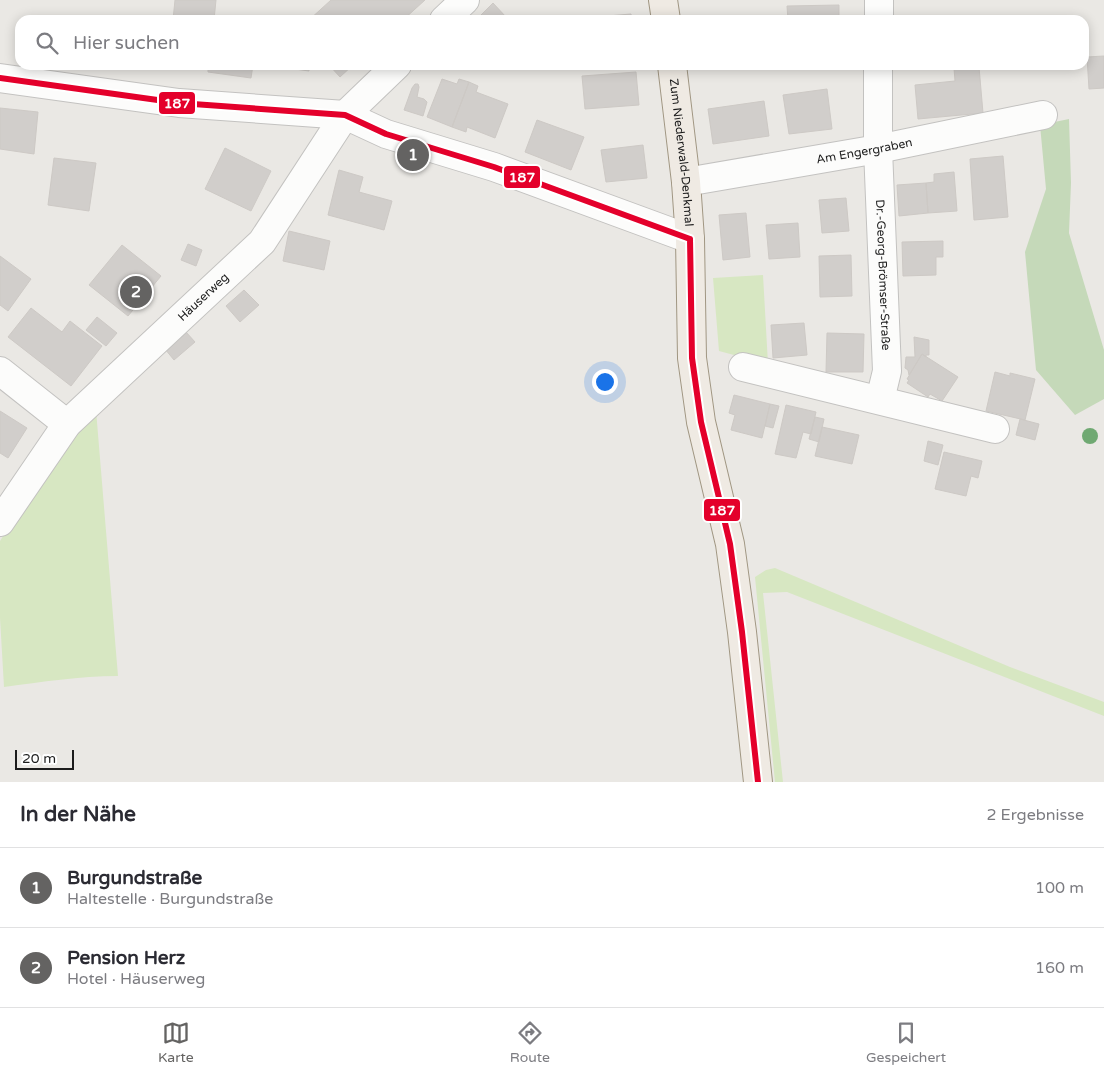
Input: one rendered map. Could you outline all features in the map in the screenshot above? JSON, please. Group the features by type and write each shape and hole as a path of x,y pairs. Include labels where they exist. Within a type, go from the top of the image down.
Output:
{"main road":[{"path":"663,0 665,15"},
{"name":"Zum Niederwald-Denkmal","path":"673,70 686,182 690,238 692,358 701,422 730,544 742,632 758,782"}],"street":[{"path":"449,15 465,0"},
{"path":"878,15 879,0"},
{"name":"Häuserweg","path":"0,522 67,424 262,242 345,115 392,70"},
{"name":"Dr.-Georg-Brömser-Straße","path":"878,70 878,149 887,371 880,400"},
{"path":"0,78 178,103 345,115 386,134 494,167 690,238"},
{"name":"Am Engergraben","path":"686,182 878,149 1043,115"},
{"path":"743,367 995,429"},
{"path":"0,371 67,424"}],"green space":[{"path":"1069,119 1071,183 1069,233 1104,350 1104,399 1075,415 1036,370 1025,252 1046,189 1040,125"},
{"path":"763,275 768,364 719,351 713,278"},
{"path":"96,410 118,676 75,678 4,687 0,618 0,541 53,456"},
{"path":"775,568 1010,667 1104,702 1104,716 787,592 763,593 783,782 775,782 755,577 766,570"}],"building":[{"path":"175,0 216,0 214,15 174,15"},
{"path":"331,0 425,0 408,15 314,15"},
{"path":"493,3 504,15 481,15"},
{"path":"839,5 839,15 788,15 787,6"},
{"path":"1104,56 1104,88 1089,89 1089,57"},
{"path":"208,70 252,70 251,78 208,72"},
{"path":"334,70 348,70 340,77"},
{"path":"954,70 979,70 983,113 918,119 915,85 955,81"},
{"path":"636,72 639,105 585,109 582,76"},
{"path":"442,79 457,84 459,79 469,82 452,127 427,117"},
{"path":"469,82 478,86 476,92 508,104 495,138 467,127 466,132 452,127"},
{"path":"415,84 418,84 419,87 417,97 427,102 423,116 404,110"},
{"path":"827,89 832,129 789,134 783,95"},
{"path":"764,101 769,136 713,144 708,109"},
{"path":"0,108 38,112 34,154 0,149"},
{"path":"537,120 584,137 571,170 525,152"},
{"path":"643,145 647,178 606,182 601,150"},
{"path":"225,148 271,171 251,211 205,189"},
{"path":"1003,156 1008,217 974,220 970,159"},
{"path":"54,158 96,163 89,211 48,205"},
{"path":"339,170 363,177 359,192 392,201 384,230 328,215"},
{"path":"954,172 957,211 928,213 926,183 934,182 934,174"},
{"path":"926,183 928,213 899,216 897,185"},
{"path":"846,198 849,231 822,233 819,200"},
{"path":"746,213 750,257 723,260 719,215"},
{"path":"798,223 800,257 769,259 766,225"},
{"path":"289,231 330,241 324,270 283,261"},
{"path":"943,241 943,257 936,257 936,275 903,276 902,242"},
{"path":"188,244 202,250 196,266 181,260"},
{"path":"122,245 161,276 128,316 89,285"},
{"path":"851,255 852,296 820,297 819,256"},
{"path":"0,256 31,279 8,311 0,305"},
{"path":"244,290 259,305 240,322 226,306"},
{"path":"31,308 62,332 70,321 102,346 71,386 8,337"},
{"path":"97,317 117,333 106,346 86,330"},
{"path":"804,323 807,355 773,358 771,325"},
{"path":"186,332 195,342 174,360 165,349"},
{"path":"827,333 864,334 863,372 826,372"},
{"path":"914,337 929,340 929,355 926,355 926,357 922,354 909,375 908,370 905,368 906,357 915,357"},
{"path":"922,354 958,377 942,401 930,394 928,397 907,383 909,380 907,379"},
{"path":"995,372 1010,376 1010,373 1035,379 1025,420 986,411"},
{"path":"734,395 770,404 762,438 731,430 735,415 729,413"},
{"path":"770,404 779,406 773,428 765,426"},
{"path":"786,405 816,412 811,434 803,432 796,458 775,454"},
{"path":"0,411 27,428 8,458 0,453"},
{"path":"815,417 824,419 819,442 809,439"},
{"path":"1020,419 1039,424 1035,440 1016,435"},
{"path":"822,427 859,435 852,464 815,456"},
{"path":"928,441 943,445 938,465 924,461"},
{"path":"944,452 982,461 978,478 971,476 966,496 935,489"}],"transit line":[{"name":"187","path":"0,78 179,103 345,115 386,134 494,167 690,239"},
{"name":"187","path":"690,239 692,358 701,422 730,544 742,632 758,782"}],"place":[{"name":"Burgundstraße","path":"413,155"},
{"name":"Pension Herz","path":"136,292"}]}
